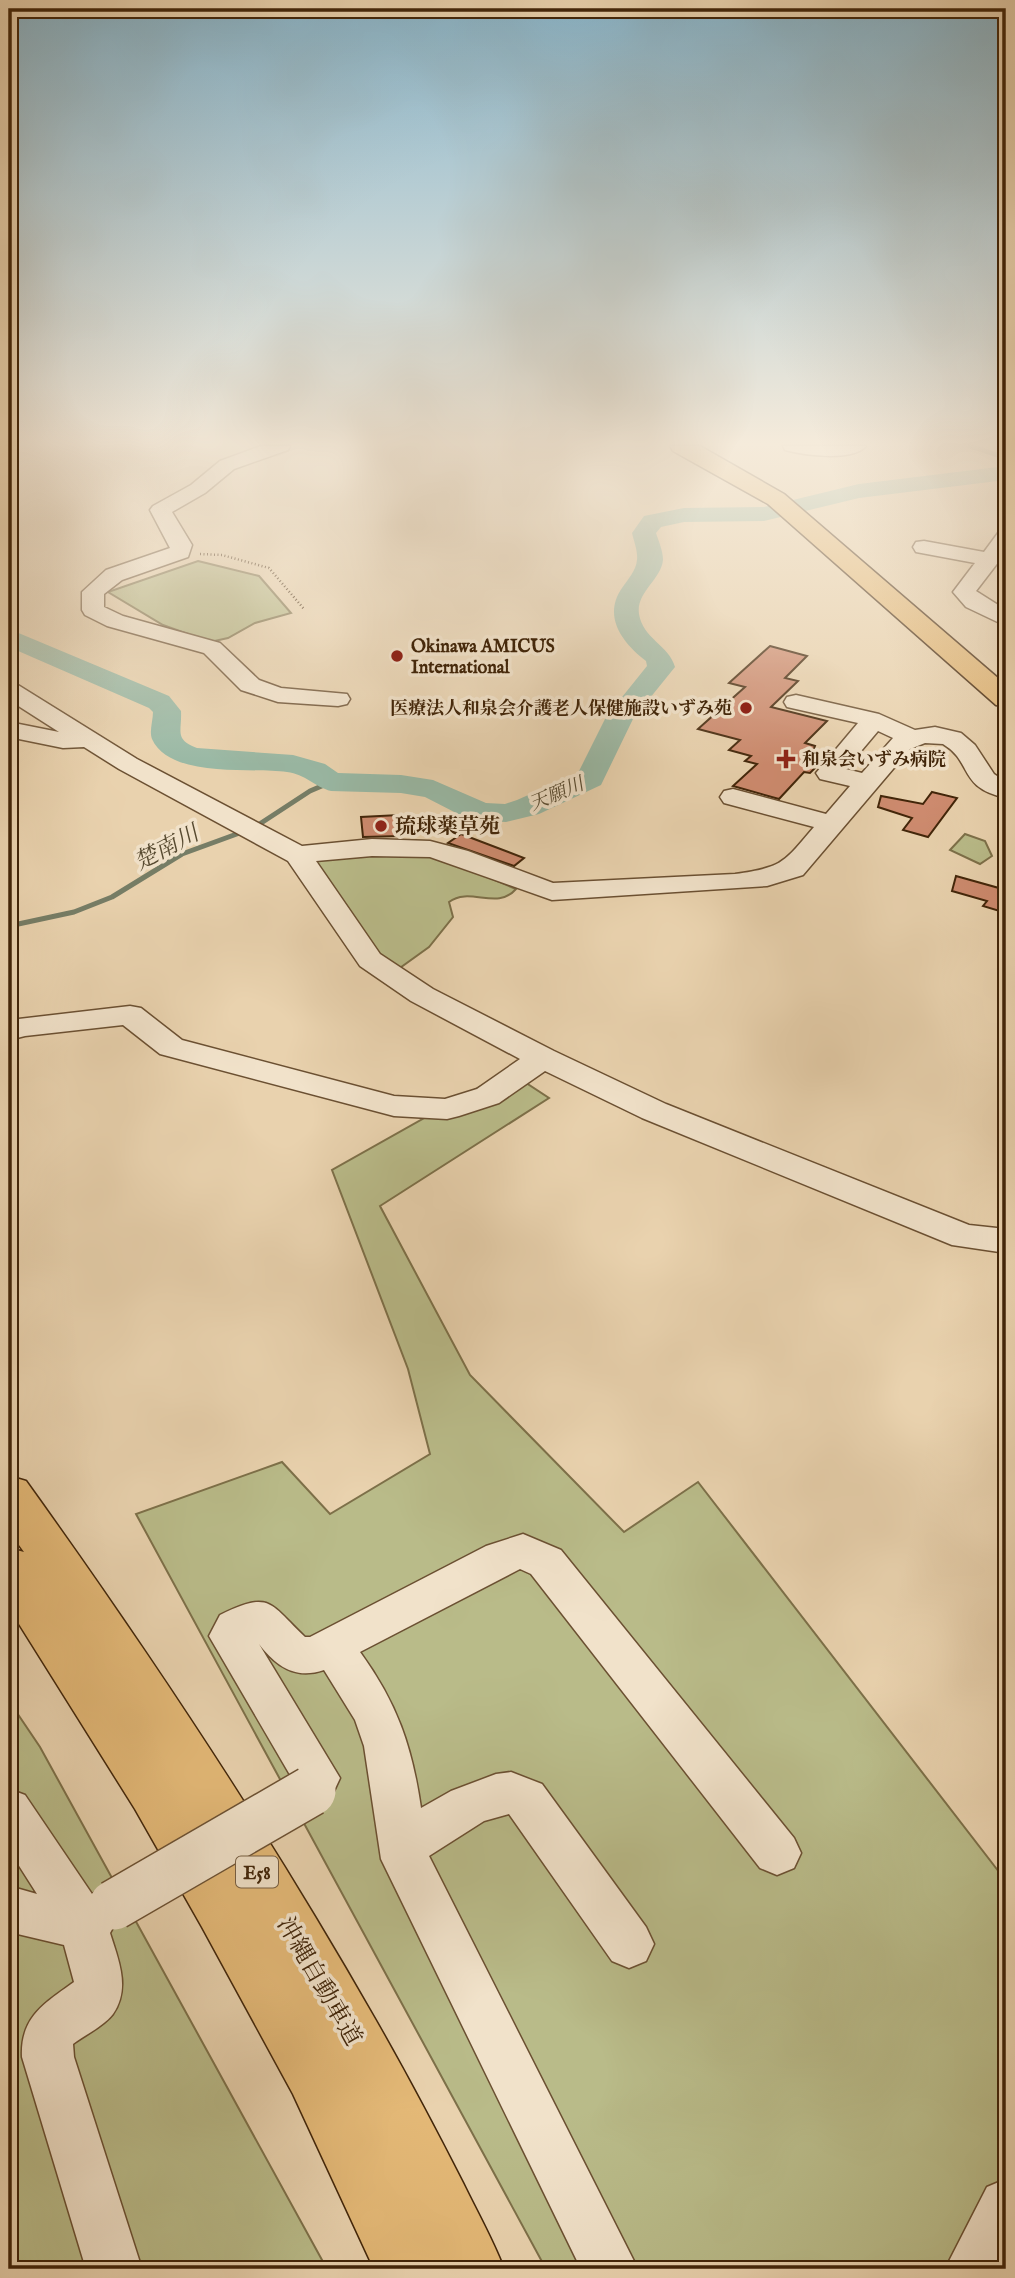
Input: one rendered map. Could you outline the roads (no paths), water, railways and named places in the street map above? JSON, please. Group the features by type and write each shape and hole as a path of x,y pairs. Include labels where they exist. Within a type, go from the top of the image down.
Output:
{"highway":[{"path":"849,552 1006,699"},
{"path":"855,552 1006,674"},
{"name":"沖縄自動車道","path":"9,1494 72,1582 186,1752 355,2042 472,2269"},
{"name":"E58","path":"9,1567 154,1792 229,1920 314,2073 407,2269"}],"street":[{"path":"179,552 114,575 93,592 93,610 115,621 212,648 250,685 278,695 338,699"},
{"path":"951,552 990,560"},
{"path":"996,552 964,592 974,602 1006,619"},
{"path":"9,690 128,764 299,855 370,960 422,995 543,1058 654,1111 964,1237 1006,1241"},
{"path":"796,702 873,721 904,734 942,736 958,742 982,779 1006,790"},
{"path":"870,773 846,754 873,721"},
{"path":"9,730 63,740 93,741"},
{"path":"299,855 425,847 448,853 533,888 552,892 601,891 767,878 793,869 833,824 870,773 901,744 904,734"},
{"path":"733,797 833,824"},
{"path":"9,1031 130,1015 171,1047 381,1103 420,1108 447,1109 488,1096 543,1058"},
{"path":"9,1909 58,1922 98,1914 311,1791 316,1785 317,1779 231,1636 235,1628 253,1619 261,1620 292,1654 304,1658 332,1647 501,1558 523,1551 546,1562 778,1853"},
{"path":"332,1647 370,1703 387,1746 405,1859 610,2269"},
{"path":"405,1847 420,1832 480,1801 506,1793 517,1794 526,1800 629,1944"},
{"path":"9,1810 98,1914 99,1983 95,1997 55,2026 47,2042 48,2057 114,2269"},
{"path":"974,2269 1006,2206"}],"waterway":[{"name":"天願川","path":"9,637 159,702 167,711 166,738 175,750 214,759 293,764 315,770 331,782 401,784 433,789 473,809 506,813 528,807 590,779 620,717 661,667 656,656 638,640 626,614 628,600 649,567 650,552"},
{"name":"楚南川","path":"255,827 310,791 331,782"},
{"name":"楚南川","path":"9,926 74,912 112,897 182,854 245,831"}],"place":[{"name":"Okinawa AMICUS International","path":"397,656"},
{"name":"医療法人和泉会介護老人保健施設いずみ苑","path":"746,708"},
{"name":"和泉会いずみ病院","path":"786,759"},
{"name":"琉球薬草苑","path":"381,826"}]}
